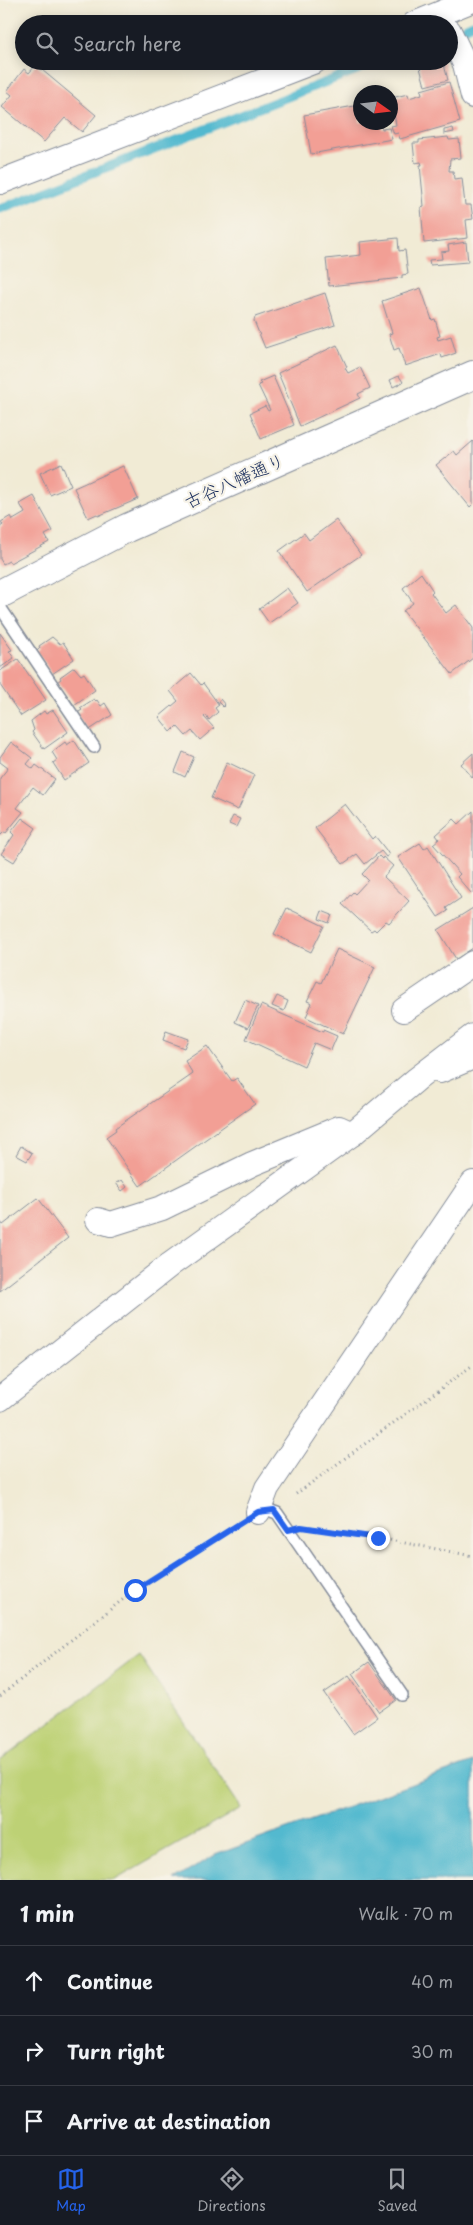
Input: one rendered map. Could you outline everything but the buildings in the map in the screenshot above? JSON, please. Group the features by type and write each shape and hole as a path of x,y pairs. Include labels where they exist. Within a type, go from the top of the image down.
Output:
{"street":[{"path":"455,15 473,0"},
{"path":"458,50 465,64 473,96"},
{"path":"0,182 292,70"},
{"name":"古谷八幡通り","path":"0,594 127,528 473,375"},
{"path":"404,1010 473,963"},
{"path":"0,1399 171,1264 352,1134 417,1079 473,1036"},
{"path":"417,1079 473,1058"},
{"path":"98,1220 111,1224 162,1208 252,1164 339,1128 352,1134"},
{"path":"266,1511 267,1488 473,1183"}],"lane":[{"path":"0,607 94,747"},
{"path":"266,1511 288,1530 402,1695"}],"path":[{"path":"0,1696 135,1590 266,1511 473,1365"},
{"path":"288,1530 301,1527 378,1538 473,1556"}],"green space":[{"path":"139,1655 241,1808 115,1880 0,1880 0,1761"}],"water":[{"path":"473,1762 473,1880 174,1880 215,1855"}],"waterway":[{"path":"462,29 473,24"},
{"path":"0,209 357,70"}],"route":[{"path":"135,1590 258,1512 274,1510 288,1530 301,1527 378,1538"}]}
